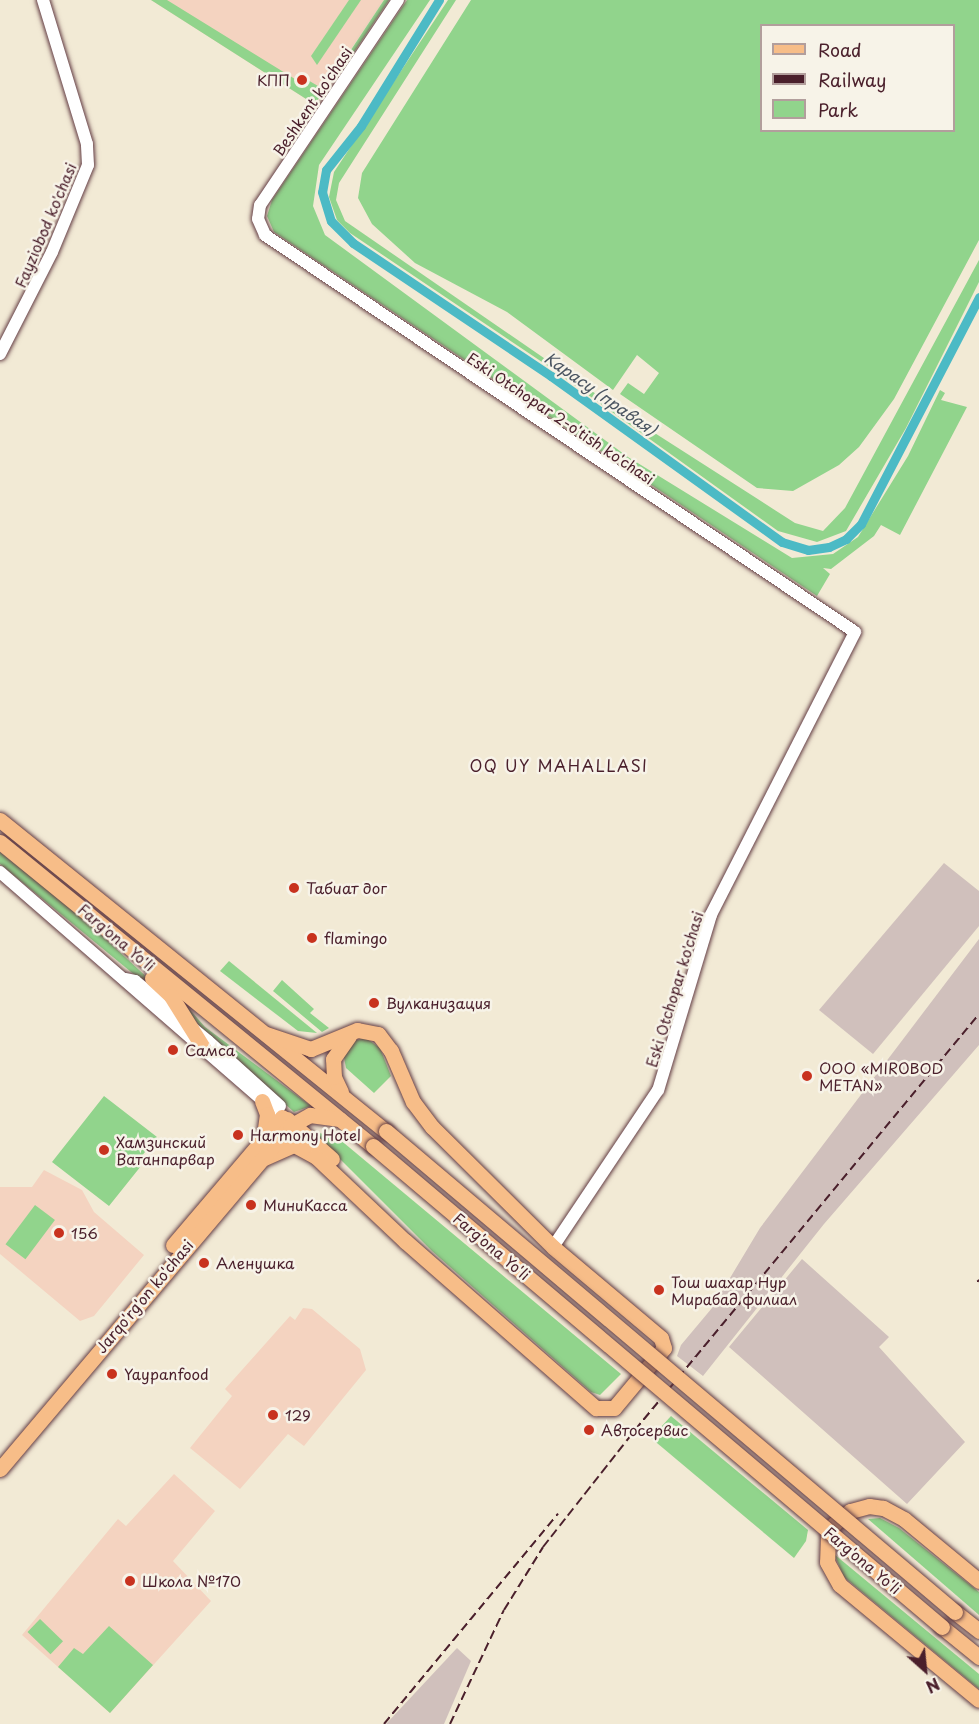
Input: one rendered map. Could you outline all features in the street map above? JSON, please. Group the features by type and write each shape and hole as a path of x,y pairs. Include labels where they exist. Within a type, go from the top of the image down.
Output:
{"main road":[{"name":"Farg'ona Yo'li","path":"0,820 348,1099 979,1631"},
{"name":"Farg'ona Yo'li","path":"0,842 90,913 373,1146 975,1655"},
{"path":"90,913 124,953 171,996 204,1049"},
{"path":"348,1099 334,1077 333,1059 344,1040 357,1030"},
{"path":"266,1034 310,1049 357,1030 372,1032 382,1038 423,1116 553,1247 652,1331 651,1348 609,1398 596,1403 585,1399 414,1247 409,1235 289,1122"},
{"path":"262,1101 267,1114 264,1136"},
{"path":"289,1122 318,1114 340,1119"},
{"name":"Farg'ona Yo'li","path":"289,1122 315,1156 414,1247"},
{"name":"Jarqo'rg'on ko'chasi","path":"0,1456 264,1136 289,1122"},
{"name":"Jarqo'rg'on ko'chasi","path":"0,1469 260,1160 289,1122"},
{"path":"260,1160 294,1145 315,1156"},
{"path":"979,1581 904,1519 883,1508 869,1506 850,1511 834,1524 828,1536 827,1562 840,1585 979,1700"}],"street":[{"name":"Fayziobod ko'chasi","path":"0,354 52,252 88,165 87,144 43,0"},
{"name":"Beshkent ko'chasi","path":"258,221 260,205 398,0"},
{"name":"Eski Otchopar 2-o'tish ko'chasi","path":"258,221 272,241 855,632"},
{"name":"Eski Otchopar ko'chasi","path":"553,1247 658,1090 711,915 855,632"},
{"name":"Farg'ona Yo'li","path":"0,872 289,1122"},
{"name":"Farg'ona Yo'li","path":"124,979 135,981 250,1076 289,1122"}],"shaded area":[{"path":"151,0 384,0 314,104"},
{"path":"944,863 979,891 979,926 873,1054 819,1010"},
{"path":"979,939 979,1045 824,1224 703,1376 677,1356 681,1345 712,1308 760,1228"},
{"name":"156","path":"44,1170 82,1190 94,1212 144,1255 94,1316 80,1321 0,1254 0,1187 32,1187"},
{"path":"802,1259 889,1337 879,1347 965,1442 907,1504 729,1347"},
{"name":"129","path":"303,1308 312,1309 360,1349 366,1370 304,1446 288,1434 240,1489 190,1448 232,1396 225,1389 290,1316 295,1320"},
{"name":"Школа №170","path":"174,1474 215,1511 173,1561 211,1601 110,1713 22,1635 118,1519 126,1526"},
{"path":"457,1648 471,1661 444,1724 386,1724"}],"green space":[{"path":"151,0 167,0 303,84 306,79 318,86 320,97 314,104"},
{"path":"349,0 361,0 317,65 311,56"},
{"path":"384,0 389,0 336,79 333,77"},
{"path":"407,0 430,0 319,165 313,206 325,235 628,457 792,558 833,554 858,537 908,456 940,390 945,393 941,400 967,407 900,535 881,525 874,536 831,569 823,568 830,574 817,596 274,232 267,216 272,200"},
{"path":"448,0 456,0 339,183 336,200 345,221 625,414 795,523 823,531 845,508 979,260 979,282 906,428 846,531 817,542 778,531 545,364 350,233 337,220 329,197 334,172"},
{"path":"471,0 979,0 979,240 894,399 859,447 839,465 793,491 757,488 620,394 628,383 644,394 659,373 637,355 613,390 507,312 415,263 372,224 358,198 362,173"},
{"path":"0,852 85,920 164,993 176,1009 0,864"},
{"path":"229,961 317,1033 298,1031 220,971"},
{"path":"282,980 314,1009 310,1013 329,1028 322,1032 273,991"},
{"path":"169,986 205,1027 311,1106 294,1112 205,1033"},
{"path":"366,1038 380,1048 391,1076 374,1093 346,1068 343,1052 353,1041"},
{"name":"Хамзинский Ватанпарвар","path":"104,1096 157,1137 137,1162 141,1166 109,1206 52,1162"},
{"path":"312,1131 338,1138 621,1374 600,1395 591,1392 432,1251"},
{"path":"35,1205 55,1220 25,1259 6,1244"},
{"path":"671,1416 808,1530 806,1541 794,1558 651,1438"},
{"path":"880,1518 899,1528 979,1592 979,1615 868,1519"},
{"path":"834,1554 979,1674 979,1689 844,1577"},
{"path":"40,1619 63,1641 51,1654 27,1632"},
{"path":"109,1626 153,1665 110,1713 58,1667 74,1648 83,1654"}],"waterway":[{"name":"Карасу (правая)","path":"439,0 361,126 326,170 322,192 331,221 353,243 551,376 782,542 808,550 829,547 846,539 861,524 979,297"}],"railway":[{"path":"450,1724 504,1610 543,1547 635,1430 979,1014"},
{"path":"384,1724 558,1514"}],"place":[{"name":"КПП","path":"302,80"},
{"name":"Табиат дог","path":"294,888"},
{"name":"flamingo","path":"312,938"},
{"name":"Вулканизация","path":"374,1003"},
{"name":"Самса","path":"173,1050"},
{"name":"ООО «MIROBOD METAN»","path":"807,1076"},
{"name":"Harmony Hotel","path":"238,1135"},
{"name":"Хамзинский Ватанпарвар","path":"104,1150"},
{"name":"МиниКасса","path":"251,1205"},
{"name":"156","path":"59,1233"},
{"name":"Аленушка","path":"204,1263"},
{"name":"Тош шахар Нур Мирабад филиал","path":"659,1290"},
{"name":"Yaypanfood","path":"112,1374"},
{"name":"129","path":"273,1415"},
{"name":"Автосервис","path":"589,1430"},
{"name":"Школа №170","path":"130,1581"}],"district":[{"name":"OQ UY MAHALLASI","path":"559,765"}]}
